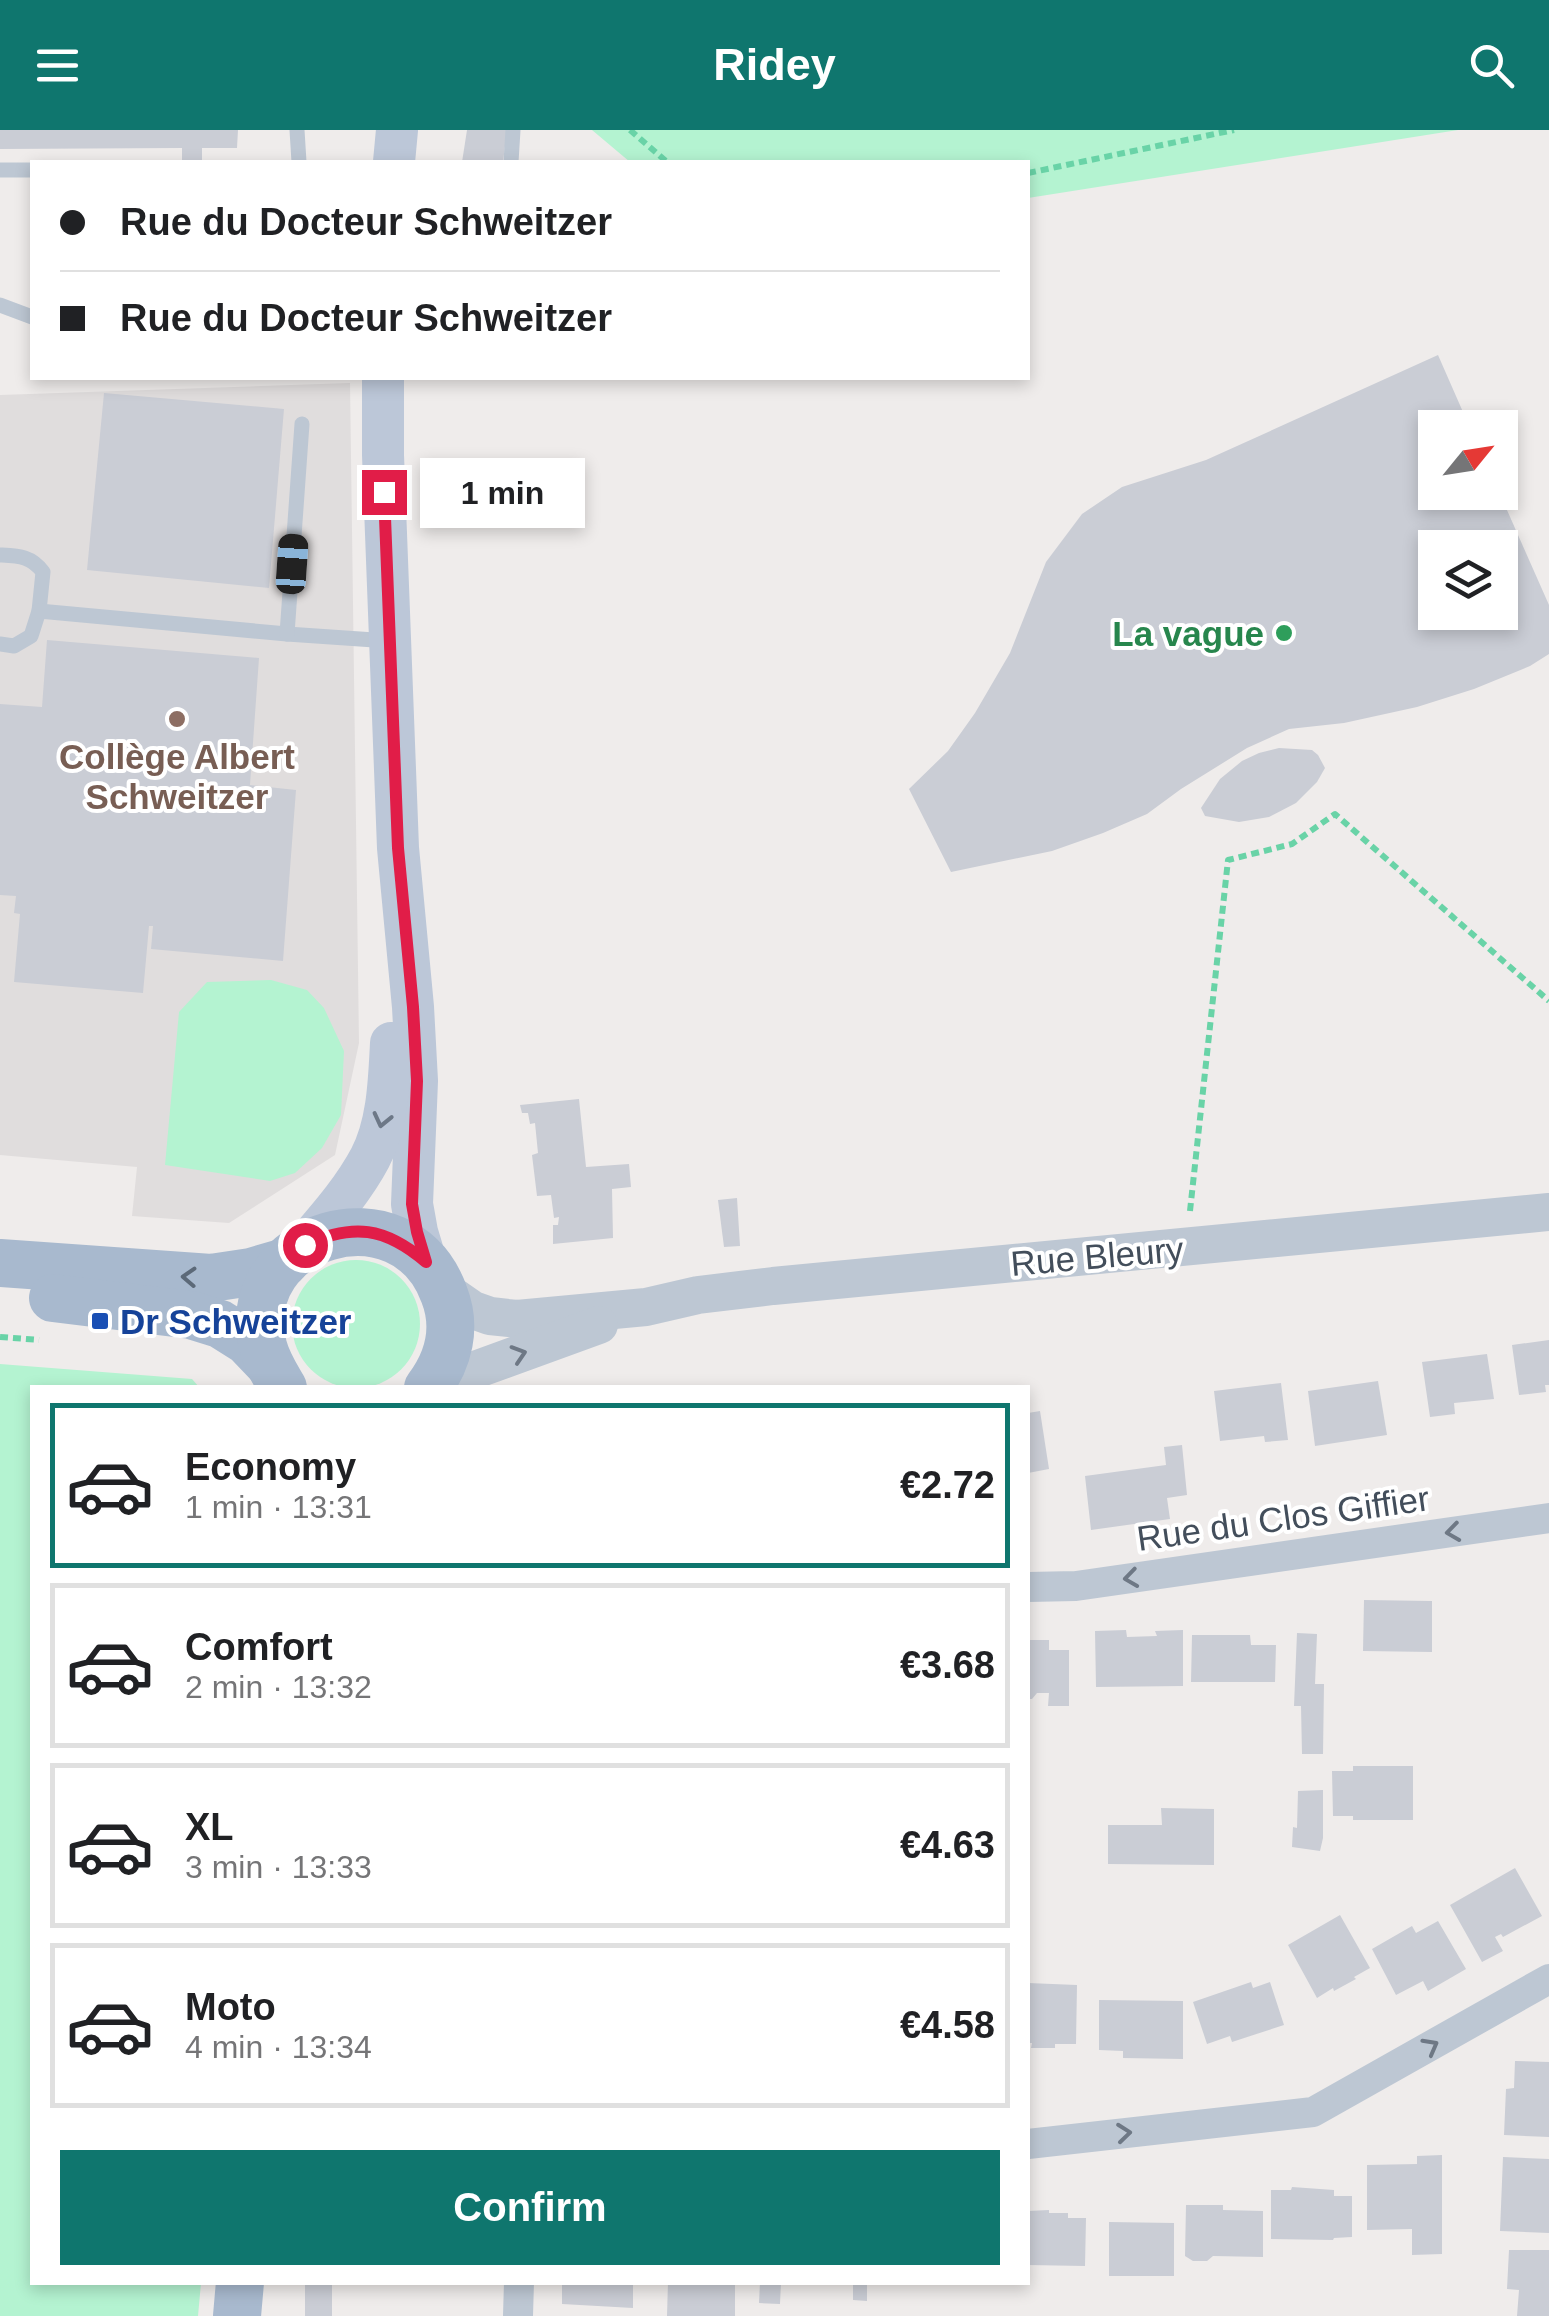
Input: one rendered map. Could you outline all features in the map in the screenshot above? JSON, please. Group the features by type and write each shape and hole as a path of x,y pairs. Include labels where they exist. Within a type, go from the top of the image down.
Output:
{"main road":[{"path":"394,160 397,130"},
{"path":"383,380 398,848 417,1081 412,1204 417,1232 448,1304 451,1328 447,1352 430,1385"},
{"path":"276,1376 262,1344 260,1322 272,1280 338,1206 371,1157 385,1109 398,848"},
{"path":"0,1263 211,1278 251,1272 330,1234 357,1230 384,1235 408,1247 433,1272"},
{"path":"0,1289 191,1314 220,1324 247,1341 276,1376"},
{"path":"237,2316 240,2285"}],"street":[{"name":"Rue Bleury","path":"433,1385 646,1307 698,1295 1549,1212"},
{"name":"Rue Bleury","path":"433,1272 463,1304 500,1318 646,1307"},
{"name":"Rue du Clos Giffier","path":"1030,1587 1076,1586 1549,1518"},
{"path":"1030,2144 1313,2112 1549,1979"},
{"path":"518,2316 519,2285"}],"lane":[{"path":"297,130 299,160"},
{"path":"511,160 514,130"},
{"path":"0,170 30,170"},
{"path":"0,304 30,316"},
{"path":"287,634 302,424"},
{"path":"0,556 24,556 43,572 39,611 31,636 14,646 0,644"},
{"path":"39,611 390,641"}],"path":[{"path":"630,130 665,160"},
{"path":"1030,173 1234,130"},
{"path":"1187,1248 1228,860 1292,844 1335,814 1549,1001"}],"shaded area":[{"name":"Collège Albert Schweitzer","path":"350,383 359,1043 335,1155 229,1223 132,1216 137,1167 0,1155 0,395"}],"green space":[{"path":"592,130 1458,130 1030,198 1030,160 628,160"},
{"path":"271,980 307,990 324,1008 344,1051 341,1115 322,1148 295,1173 270,1181 165,1165 179,1012 207,982"},
{"path":"344,1261 368,1261 392,1271 409,1288 419,1312 419,1336 409,1360 392,1377 374,1385 338,1385 320,1377 303,1360 293,1336 293,1312 303,1288 320,1271"},
{"path":"0,1364 192,1379 197,1385 30,1385 30,2285 201,2285 198,2316 0,2316"}],"building":[{"path":"0,130 238,130 237,148 202,148 202,160 182,160 182,148 0,149"},
{"path":"467,130 507,130 503,160 462,160"},
{"name":"La vague","path":"1438,355 1462,410 1418,410 1418,510 1507,510 1516,530 1418,530 1418,630 1518,630 1518,535 1549,605 1549,654 1474,689 1417,707 1344,723 1289,729 1247,748 1147,814 1103,833 1052,851 951,872 909,789 948,751 975,713 1010,653 1046,562 1082,514 1122,487 1206,460"},
{"path":"104,393 284,409 269,588 87,570"},
{"path":"47,640 259,658 250,785 296,790 283,961 151,949 153,926 149,926 143,993 14,982 20,914 14,913 16,896 0,895 0,704 42,707"},
{"path":"1279,748 1312,750 1325,768 1296,803 1269,817 1239,822 1205,816 1201,808 1220,779 1242,761"},
{"path":"579,1099 586,1167 629,1164 631,1187 612,1189 613,1238 553,1244 553,1225 558,1225 559,1217 554,1218 551,1195 537,1196 532,1155 538,1153 535,1123 530,1124 528,1113 522,1113 520,1105"},
{"path":"737,1198 740,1246 724,1247 718,1200"},
{"path":"1549,1340 1546,1392 1519,1395 1512,1345"},
{"path":"1487,1354 1494,1399 1454,1403 1455,1414 1430,1417 1422,1362"},
{"path":"1378,1381 1387,1435 1315,1446 1308,1391"},
{"path":"1281,1383 1288,1440 1265,1442 1264,1436 1220,1441 1214,1391"},
{"path":"1040,1411 1049,1469 1030,1473 1030,1413"},
{"path":"1182,1445 1187,1495 1167,1498 1170,1519 1091,1530 1085,1476 1166,1465 1164,1447"},
{"path":"1364,1600 1432,1601 1432,1652 1363,1651"},
{"path":"1126,1630 1127,1637 1183,1630 1183,1686 1096,1687 1095,1631"},
{"path":"1297,1633 1317,1634 1315,1684 1324,1684 1323,1754 1302,1754 1301,1706 1294,1706"},
{"path":"1192,1635 1250,1635 1251,1645 1276,1645 1275,1682 1191,1682"},
{"path":"1030,1640 1049,1640 1049,1650 1069,1650 1069,1706 1048,1706 1049,1693 1037,1693 1032,1699"},
{"path":"1353,1766 1413,1766 1413,1820 1333,1816 1332,1771 1353,1771"},
{"path":"1323,1790 1320,1851 1292,1847 1298,1791"},
{"path":"1161,1808 1214,1809 1214,1865 1108,1864 1108,1825 1162,1825"},
{"path":"1515,1868 1542,1916 1503,1937 1495,1937 1503,1951 1482,1962 1450,1905"},
{"path":"1340,1915 1370,1968 1317,1998 1288,1945"},
{"path":"1438,1921 1466,1969 1428,1991 1423,1981 1396,1995 1372,1949 1412,1926 1416,1933"},
{"path":"1251,1982 1253,1988 1270,1982 1284,2025 1232,2042 1230,2036 1207,2044 1193,2002"},
{"path":"1030,1983 1077,1985 1076,2044 1031,2048"},
{"path":"1099,2000 1183,2001 1183,2059 1123,2058 1123,2051 1099,2050"},
{"path":"1515,2061 1549,2062 1549,2137 1504,2135 1506,2089 1514,2088"},
{"path":"1442,2155 1442,2254 1412,2255 1412,2229 1367,2230 1367,2165 1417,2164 1417,2156"},
{"path":"1503,2157 1549,2159 1549,2233 1500,2231"},
{"path":"1271,2190 1334,2190 1334,2196 1352,2196 1352,2237 1271,2239"},
{"path":"1186,2205 1263,2211 1263,2257 1213,2256 1207,2261 1193,2261 1185,2256"},
{"path":"1049,2210 1068,2213 1068,2218 1086,2218 1085,2266 1030,2265 1030,2211"},
{"path":"1109,2222 1174,2223 1174,2276 1109,2276"},
{"path":"1509,2250 1549,2250 1549,2316 1517,2316 1519,2290 1507,2289"},
{"path":"305,2285 332,2285 332,2316 305,2316"},
{"path":"562,2285 633,2285 633,2308 562,2304"},
{"path":"668,2285 735,2285 735,2316 667,2316"},
{"path":"760,2285 781,2285 780,2304 759,2303"},
{"path":"853,2285 867,2285 867,2301 853,2300"}],"place":[{"name":"La vague","path":"1284,633"},
{"name":"Collège Albert Schweitzer","path":"177,719"},
{"name":"Dr Schweitzer","path":"100,1321"}],"route":[{"path":"305,1245 330,1234 357,1230 384,1235 426,1262 412,1204 417,1081 398,848 384,492"}]}
